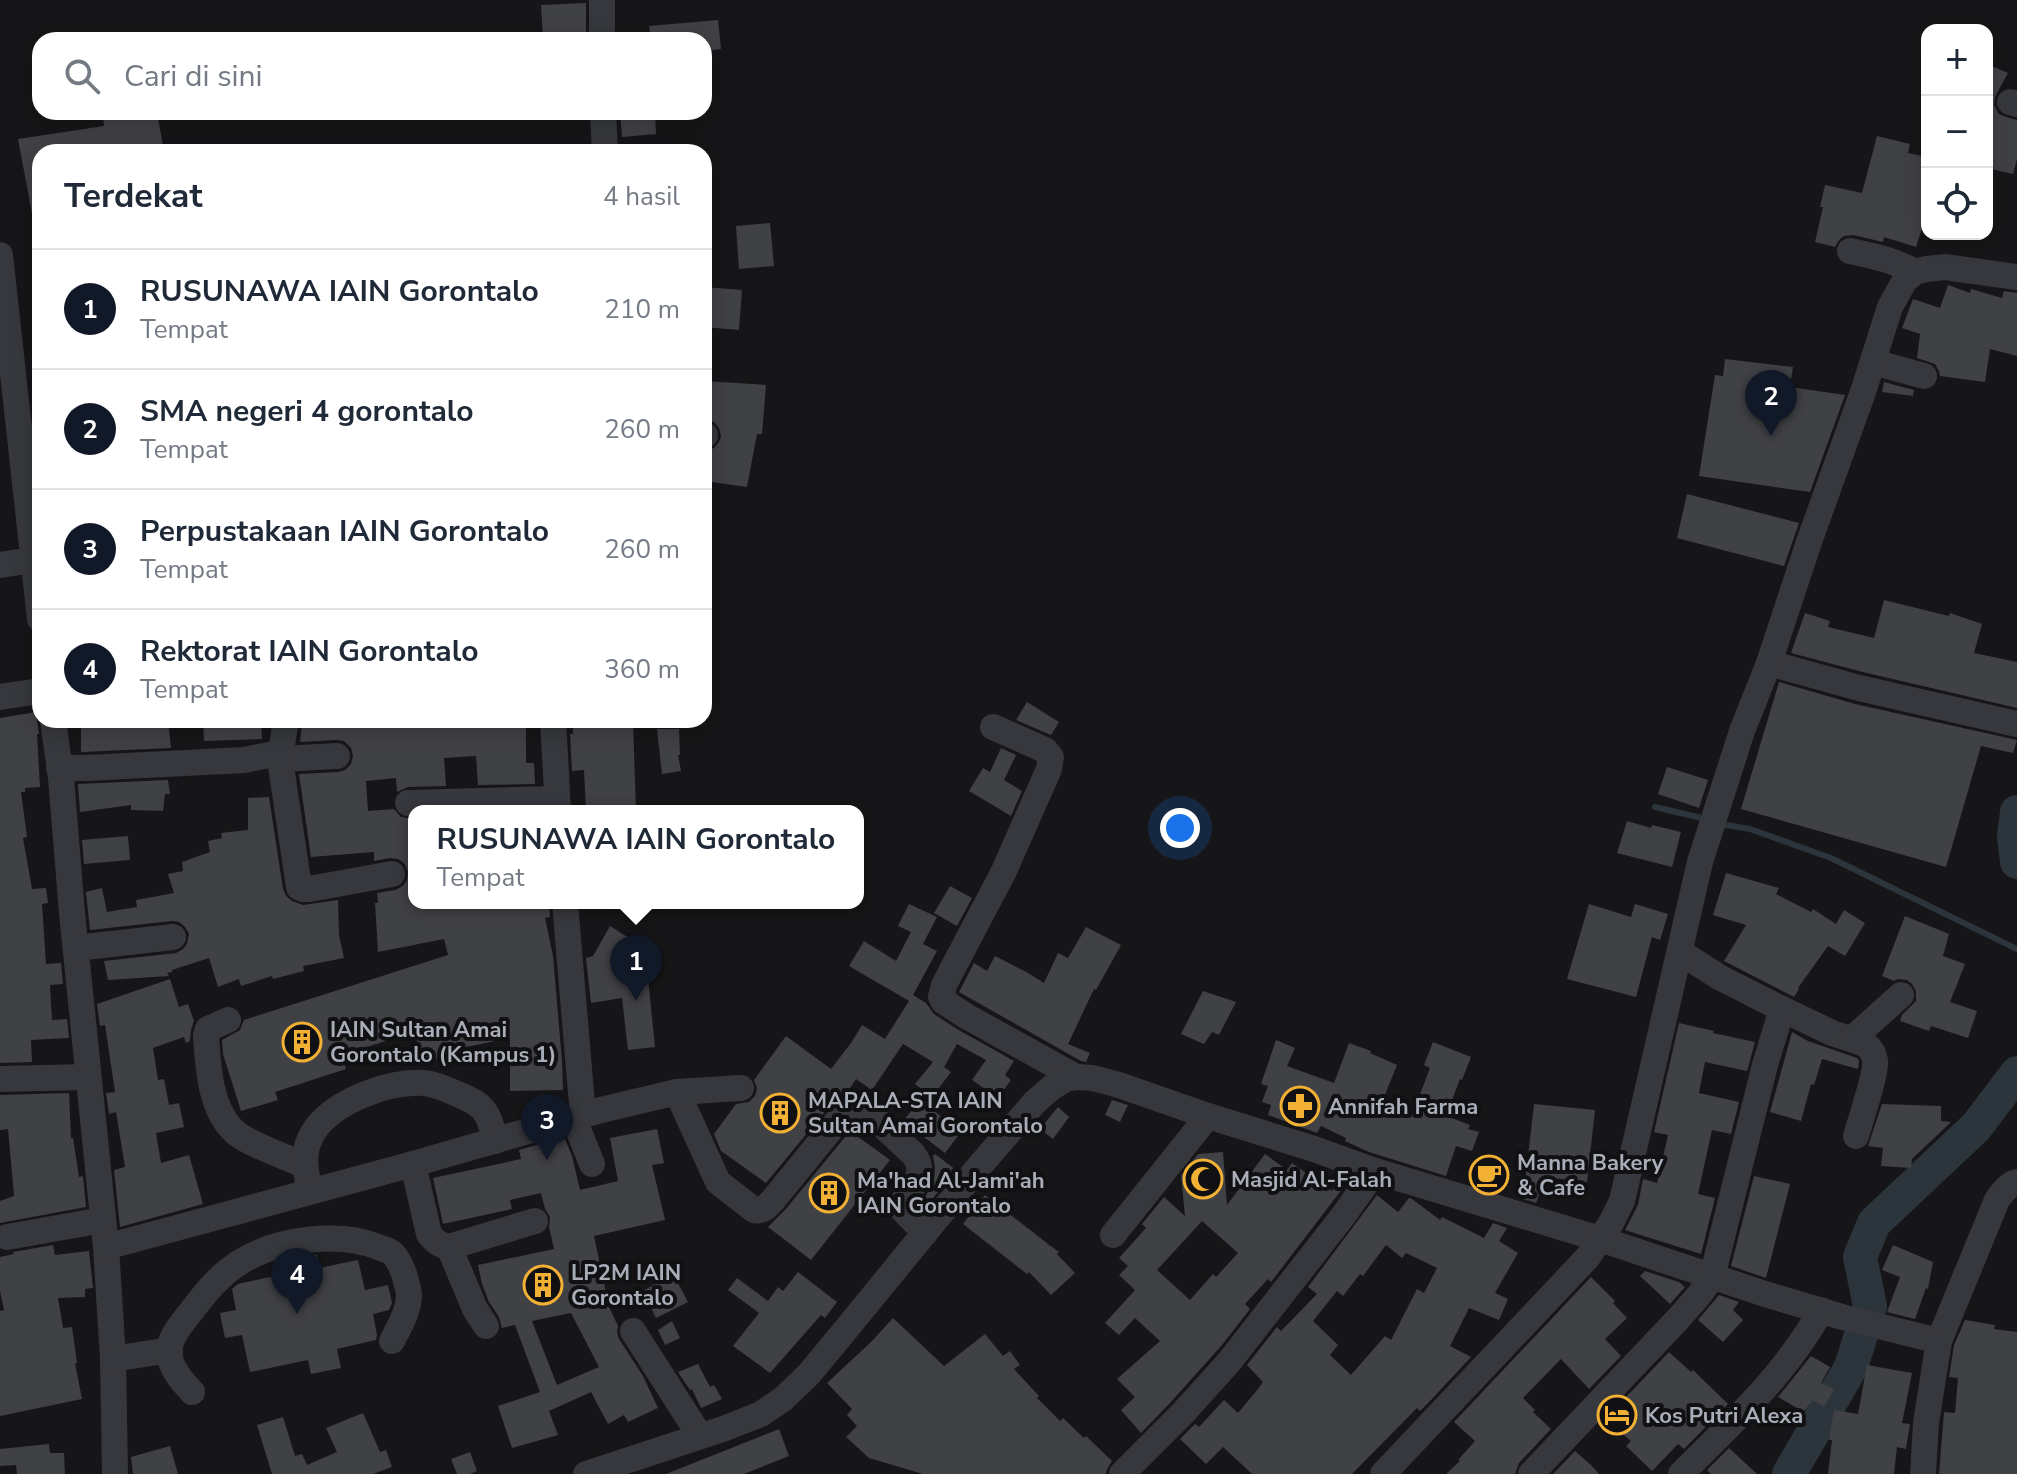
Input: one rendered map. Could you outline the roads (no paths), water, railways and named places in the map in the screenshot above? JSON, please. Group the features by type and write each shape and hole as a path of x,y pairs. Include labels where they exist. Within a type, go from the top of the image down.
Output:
{"street":[{"path":"602,0 602,32"},
{"path":"603,120 605,144"},
{"path":"1850,251 1885,258 1915,272"},
{"path":"0,262 32,535"},
{"path":"1383,1474 1588,1257 1622,1201 1700,862 1742,731 1769,663 1890,307 1905,280 1915,272 1945,267 2017,277"},
{"path":"1873,362 1924,376"},
{"path":"0,565 32,569"},
{"path":"1769,663 1847,685 2017,724"},
{"path":"0,697 32,692"},
{"path":"993,727 1045,750 1051,757 1049,769 1004,871 944,985 941,997 966,1016 1076,1077"},
{"path":"54,728 106,1247 113,1359 115,1474"},
{"path":"285,728 279,756 299,887 309,889 392,874"},
{"path":"408,803 558,805 553,728"},
{"path":"59,768 279,756 337,756"},
{"path":"565,909 579,1118 592,1164"},
{"path":"76,948 173,937"},
{"path":"1680,952 1719,977 1782,1009 1832,1033 1865,1044 1873,1053 1875,1065 1856,1136"},
{"path":"1852,1039 1901,995"},
{"path":"1531,1474 1679,1318 1712,1277 1782,1009"},
{"path":"228,1020 208,1029 206,1035 218,1108 236,1133 304,1165"},
{"path":"0,1079 88,1077"},
{"path":"586,1474 629,1468 700,1436 761,1414 783,1399 826,1353 1034,1103 1058,1083 1076,1077 1119,1085 1375,1171 1832,1314 1939,1341"},
{"path":"310,1191 304,1165 313,1132 343,1104 366,1094 424,1083 440,1087 474,1101 485,1112 495,1141"},
{"path":"106,1247 677,1092 734,1089"},
{"path":"677,1092 718,1182 754,1210 760,1211 766,1208 848,1108 858,1105 868,1110 920,1162 921,1172 901,1208 925,1233"},
{"path":"1113,1235 1208,1116"},
{"path":"413,1164 439,1241 486,1326"},
{"path":"1135,1470 1229,1362 1375,1171"},
{"path":"1923,1474 1926,1423 1939,1341 1997,1200 2017,1182"},
{"path":"7,1237 103,1220"},
{"path":"192,1392 171,1361 171,1338 214,1282 242,1261 271,1248 307,1239 366,1242 393,1253 535,1221"},
{"path":"392,1341 405,1315 409,1293 403,1271 393,1253"},
{"path":"1681,1474 1781,1368 1808,1334 1832,1314"},
{"path":"633,1331 700,1436"},
{"path":"113,1359 170,1350"}],"waterway":[{"path":"1655,807 1706,819"},
{"path":"2017,812 2014,836 2017,862"},
{"path":"1720,824 1750,829 1831,858 2017,949"},
{"path":"1789,1474 1851,1367 1870,1306 1860,1257 1874,1223 1976,1127 2017,1073"}],"place":[{"name":"SMA negeri 4 gorontalo","path":"1771,436"},
{"name":"RUSUNAWA IAIN Gorontalo","path":"636,1001"},
{"name":"IAIN Sultan Amai Gorontalo (Kampus 1)","path":"302,1042"},
{"name":"Annifah Farma","path":"1300,1106"},
{"name":"MAPALA-STA IAIN Sultan Amai Gorontalo","path":"780,1113"},
{"name":"Perpustakaan IAIN Gorontalo","path":"547,1160"},
{"name":"Manna Bakery & Cafe","path":"1489,1175"},
{"name":"Masjid Al-Falah","path":"1203,1179"},
{"name":"Ma'had Al-Jami'ah IAIN Gorontalo","path":"829,1193"},
{"name":"LP2M IAIN Gorontalo","path":"543,1285"},
{"name":"Rektorat IAIN Gorontalo","path":"297,1314"},
{"name":"Kos Putri Alexa","path":"1617,1415"}]}
